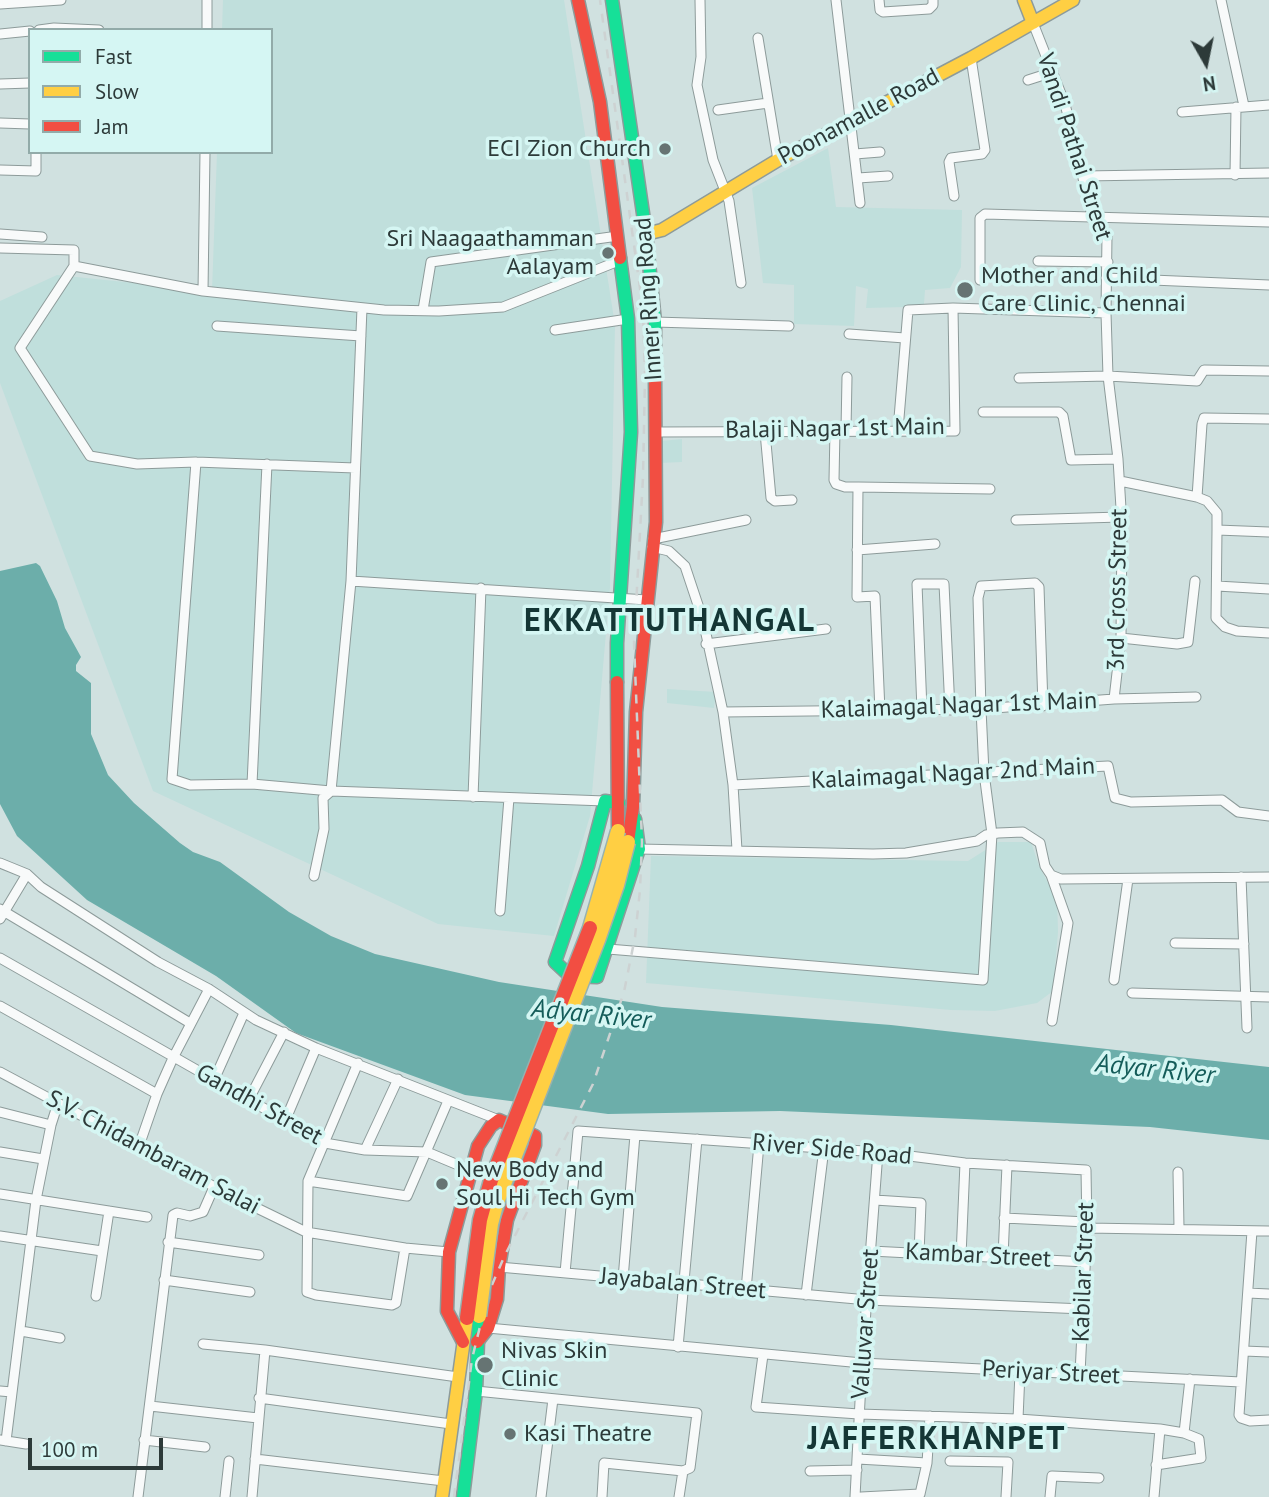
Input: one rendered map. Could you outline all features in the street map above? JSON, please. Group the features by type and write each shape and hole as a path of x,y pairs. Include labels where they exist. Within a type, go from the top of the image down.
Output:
{"main road":[{"name":"Inner Ring Road","path":"578,0 600,102 628,318 631,432 617,643 619,804 628,841"},
{"name":"Inner Ring Road","path":"612,0 656,322 656,522 636,712 619,804"},
{"path":"1024,0 1033,23"},
{"name":"Poonamalle Road","path":"646,234 662,230 778,160 971,58 1073,0"},
{"path":"619,804 588,866 555,962 570,976 597,977 608,949 628,841"},
{"path":"442,1497 458,1377 478,1321 496,1205 602,929 628,841"},
{"path":"463,1497 476,1391 470,1342 447,1311 449,1252 470,1170 484,1136 499,1120 535,1136 531,1157 507,1220 497,1299 478,1321"}],"street":[{"path":"0,4 61,0"},
{"path":"207,0 207,28"},
{"path":"701,0 701,57 697,85 713,160 726,192 741,283"},
{"path":"836,0 860,202"},
{"path":"879,0 880,10 883,12 929,9 933,0"},
{"path":"1221,0 1240,107 1235,175"},
{"name":"Vandi Pathai Street","path":"1033,23 1065,104 1091,215 1107,235 1108,376 1120,481"},
{"path":"0,34 28,31"},
{"path":"758,38 778,160"},
{"path":"954,196 949,162 951,158 982,154 985,150 971,58"},
{"path":"1028,80 1053,72"},
{"path":"0,84 28,83"},
{"path":"718,110 768,103"},
{"path":"1182,112 1269,105"},
{"path":"0,123 28,124"},
{"path":"855,154 880,152"},
{"path":"0,170 36,171 36,154"},
{"path":"203,291 205,154"},
{"path":"1084,176 1269,173"},
{"path":"858,178 888,176"},
{"path":"980,280 981,215 1091,215 1269,222"},
{"path":"0,234 42,237"},
{"path":"423,310 430,262 618,236"},
{"path":"0,248 74,250 74,266 20,348 90,456 137,464 197,462 355,468"},
{"path":"74,266 203,291 362,308 488,310 503,307 621,260"},
{"path":"1038,261 1108,262"},
{"path":"1106,278 1269,285"},
{"path":"314,876 324,829 323,798 331,791 351,582 362,308"},
{"path":"898,430 908,310 953,308 1106,313"},
{"name":"Balaji Nagar 1st Main","path":"655,432 955,431 953,308"},
{"path":"555,330 628,318"},
{"path":"656,322 789,326"},
{"path":"216,326 361,336"},
{"path":"849,334 905,338"},
{"path":"1019,378 1108,376 1197,382 1205,370 1269,371"},
{"path":"846,377 846,430"},
{"path":"983,412 1059,412 1063,416 1070,460 1118,459"},
{"path":"1197,497 1204,418 1269,419"},
{"path":"835,430 836,484 845,487 990,489"},
{"path":"765,432 771,498 775,501 792,500"},
{"path":"197,462 172,779 190,785 252,784 331,791 619,804"},
{"path":"252,784 267,464"},
{"path":"1120,481 1197,497 1207,502 1217,513 1216,618 1220,624 1237,631 1269,633"},
{"name":"3rd Cross Street","path":"1115,699 1121,638 1120,481"},
{"path":"858,487 857,597 876,596 880,711"},
{"path":"1016,520 1121,517"},
{"path":"652,543 746,520"},
{"path":"1217,530 1269,531"},
{"path":"652,543 669,551 685,566 702,620 723,712 733,785 737,850"},
{"path":"857,550 935,544"},
{"path":"1121,638 1178,644 1188,642 1195,581"},
{"path":"351,582 647,600"},
{"path":"922,710 917,584 944,583 950,710"},
{"path":"608,949 983,980 992,834 984,773 981,709 978,592 981,586 1035,583 1039,587 1043,706"},
{"path":"1217,586 1269,589"},
{"path":"473,797 481,588"},
{"path":"706,644 826,629"},
{"name":"Kalaimagal Nagar 1st Main","path":"723,712 950,710 1043,706 1115,699 1196,697"},
{"name":"Kalaimagal Nagar 2nd Main","path":"733,785 984,773 1064,766 1108,766 1115,798 1131,802 1222,800 1238,812 1269,816"},
{"path":"500,911 509,798"},
{"path":"628,841 737,850 873,854 906,853 976,841 992,834 1023,832 1033,836 1040,842 1045,866 1068,923 1052,1021"},
{"path":"0,863 27,874 41,887 158,962 209,989 244,1013 316,1048 499,1120"},
{"path":"27,874 1,913 190,1023"},
{"path":"1051,876 1061,879 1269,877"},
{"path":"1241,877 1247,1028"},
{"path":"1114,980 1128,879"},
{"path":"1175,943 1244,944"},
{"name":"Gandhi Street","path":"0,958 325,1143 365,1150 426,1152 470,1170"},
{"path":"139,1146 173,1058 209,989"},
{"path":"1132,993 1269,997"},
{"path":"0,1006 157,1094"},
{"path":"214,1080 244,1013"},
{"path":"249,1098 284,1032"},
{"path":"285,1121 316,1048"},
{"path":"358,1063 308,1181 307,1292 392,1305 396,1303 404,1248"},
{"name":"S.V. Chidambaram Salai","path":"0,1072 214,1187 306,1232 404,1248 449,1252"},
{"path":"365,1150 398,1079"},
{"path":"308,1181 407,1196 448,1101"},
{"path":"26,1444 3,1441 21,1331 43,1159 58,1103"},
{"path":"0,1112 51,1125"},
{"name":"River Side Road","path":"565,1273 578,1131 878,1152 965,1163 1086,1170"},
{"path":"623,1279 635,1135"},
{"path":"678,1347 697,1139"},
{"path":"746,1290 760,1144"},
{"path":"806,1295 824,1148"},
{"path":"0,1152 43,1159"},
{"name":"Valluvar Street","path":"858,1497 859,1414 878,1152"},
{"path":"961,1256 965,1163"},
{"path":"1003,1256 1007,1165"},
{"name":"Kabilar Street","path":"1080,1374 1086,1262 1086,1170"},
{"path":"1178,1172 1179,1228"},
{"path":"138,1497 168,1242 174,1213 190,1216 203,1212 214,1187"},
{"path":"0,1195 147,1217"},
{"path":"876,1200 921,1203 919,1254"},
{"path":"96,1296 109,1211"},
{"path":"1004,1218 1087,1225 1269,1231"},
{"path":"1252,1231 1239,1415 1241,1418 1269,1420"},
{"path":"0,1236 102,1251"},
{"path":"168,1242 259,1255"},
{"name":"Kambar Street","path":"871,1251 1086,1262"},
{"name":"Jayabalan Street","path":"499,1267 868,1300 1084,1309"},
{"path":"164,1280 250,1292"},
{"path":"1248,1293 1269,1294"},
{"name":"Periyar Street","path":"478,1321 678,1347 862,1363 1241,1382"},
{"path":"21,1331 60,1338"},
{"path":"203,1344 458,1377"},
{"path":"252,1497 265,1350"},
{"path":"1244,1351 1269,1352"},
{"path":"762,1355 756,1407 859,1414 1018,1419 1160,1429 1199,1438 1202,1458 1156,1465"},
{"path":"1018,1419 1020,1372"},
{"path":"1184,1433 1190,1379"},
{"path":"0,1391 12,1392"},
{"path":"476,1391 697,1413 690,1468 683,1471 604,1463 602,1497"},
{"path":"259,1398 451,1424"},
{"path":"541,1497 553,1399"},
{"path":"150,1406 258,1418"},
{"path":"858,1497 920,1494 927,1463 930,1416"},
{"path":"1154,1497 1160,1429"},
{"path":"144,1440 205,1447"},
{"path":"255,1459 443,1481"},
{"path":"858,1460 927,1463"},
{"path":"225,1497 229,1461"},
{"path":"950,1461 1007,1462 1006,1497"},
{"path":"679,1497 683,1471"},
{"path":"810,1471 857,1471"},
{"path":"1050,1497 1052,1476 1099,1478"}],"shaded area":[{"path":"223,0 564,0 615,325 610,587 590,816 554,936 438,924 153,791 0,383 0,301 57,275 212,291 217,154 273,154 273,28 222,28"},
{"path":"828,148 836,207 962,210 961,267 950,288 925,290 924,304 866,308 868,289 856,286 854,326 794,324 794,285 763,283 752,188"},
{"path":"682,439 682,462 660,463 661,441"},
{"path":"667,689 716,692 714,708 667,703"},
{"path":"998,842 1031,842 1039,866 1057,900 1058,932 1053,991 1037,1003 995,1011 951,1010 646,983 651,856 968,861"}],"water":[{"name":"Adyar River","path":"36,563 57,601 65,628 81,657 76,671 91,683 91,734 108,775 134,803 180,843 193,852 220,862 289,912 331,936 375,954 499,982 662,1007 891,1025 1269,1067 1269,1140 1150,1127 780,1111 608,1114 465,1095 296,1033 216,976 87,900 17,836 0,804 0,571"}],"railway":[{"path":"454,1497 472,1359 488,1294 504,1257 593,1084 624,992 635,937 640,890 642,842 634,643 643,477 643,310 600,0"}],"traffic: fast":[{"path":"612,0 646,234 655,322 655,372"},
{"path":"617,682 617,643 631,432 628,319 620,258"},
{"path":"619,803 605,801 588,866 555,962 570,976 597,977 639,849 635,819"},
{"path":"463,1497 476,1391 479,1316"}],"traffic: slow":[{"path":"1024,0 1033,23"},
{"path":"646,234 662,230 778,160 971,58 1073,0"},
{"path":"590,928 618,831"},
{"path":"479,1316 496,1205 598,940 628,842"},
{"path":"442,1497 467,1318"}],"traffic: jam":[{"path":"578,0 600,102 620,258"},
{"path":"628,842 633,807 636,712 656,522 655,372"},
{"path":"617,682 618,831"},
{"path":"467,1318 480,1220 491,1180 590,928"},
{"path":"463,1342 447,1311 449,1252 478,1146 491,1126 499,1120 535,1136 535,1145 507,1220 497,1299 488,1328 477,1342"}],"place":[{"name":"ECI Zion Church","path":"665,149"},
{"name":"Sri Naagaathamman Aalayam","path":"608,253"},
{"name":"Mother and Child Care Clinic, Chennai","path":"965,290"},
{"name":"New Body and Soul Hi Tech Gym","path":"442,1184"},
{"name":"Nivas Skin Clinic","path":"485,1365"},
{"name":"Kasi Theatre","path":"510,1434"}],"district":[{"name":"EKKATTUTHANGAL","path":"670,622"},
{"name":"JAFFERKHANPET","path":"937,1440"}]}
